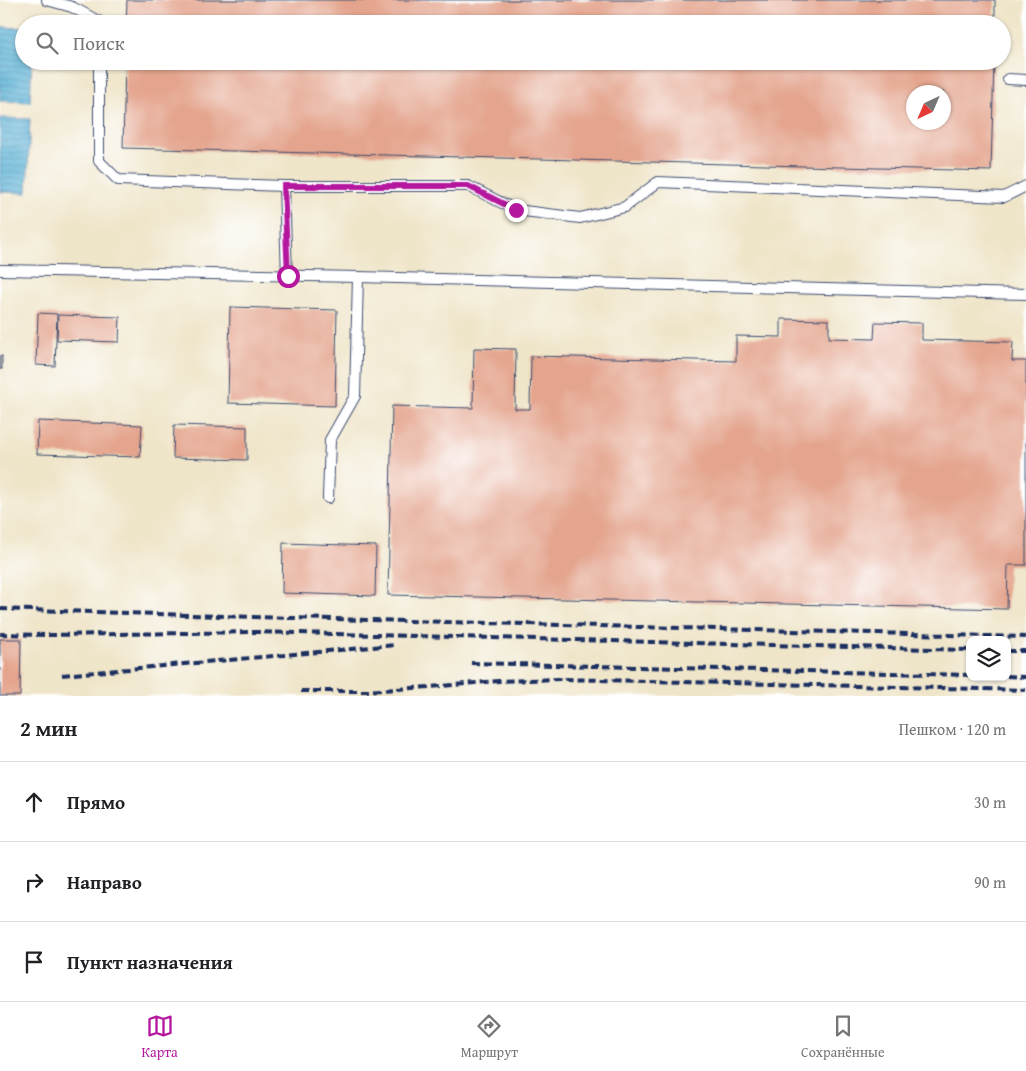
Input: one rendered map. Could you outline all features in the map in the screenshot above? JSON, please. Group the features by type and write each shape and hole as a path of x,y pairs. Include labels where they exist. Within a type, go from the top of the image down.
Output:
{"lane":[{"path":"47,0 72,7 87,15"},
{"path":"99,70 99,161 118,180 284,186 468,186 516,210 580,218 625,207 658,182 1004,197 1026,186"},
{"path":"1008,79 1026,80"},
{"path":"284,186 288,276"},
{"path":"0,270 1026,294"},
{"path":"328,498 330,440 355,396 358,277"}],"water":[{"path":"0,27 15,28 15,70 32,70 30,102 0,101"},
{"path":"0,118 30,119 27,193 0,192"}],"building":[{"path":"127,0 995,0 995,15 126,15"},
{"path":"125,70 994,70 991,171 123,148"},
{"path":"230,307 337,310 335,406 228,403"},
{"path":"38,313 57,314 55,366 36,365"},
{"path":"58,315 120,317 119,342 57,340"},
{"path":"781,319 829,320 829,338 874,339 875,322 922,323 922,340 1013,342 1012,361 1026,361 1026,565 1008,565 1007,609 388,595 392,406 473,408 474,348 516,349 515,409 530,409 531,356 736,361 736,336 781,337"},
{"path":"0,356 2,356 2,369 0,369"},
{"path":"38,421 142,425 140,457 37,454"},
{"path":"174,425 247,427 247,460 173,458"},
{"path":"283,543 376,546 375,596 282,593"},
{"path":"0,639 21,639 20,696 0,696"}],"railway":[{"path":"0,609 1026,637"},
{"path":"0,634 256,632 966,650"},
{"path":"62,675 395,645"},
{"path":"1011,651 1026,651"},
{"path":"471,663 966,675"},
{"path":"1011,676 1026,677"},
{"path":"301,691 367,691 498,681 560,679 1026,690"}],"route":[{"path":"288,276 284,186 468,186 516,210"}]}
